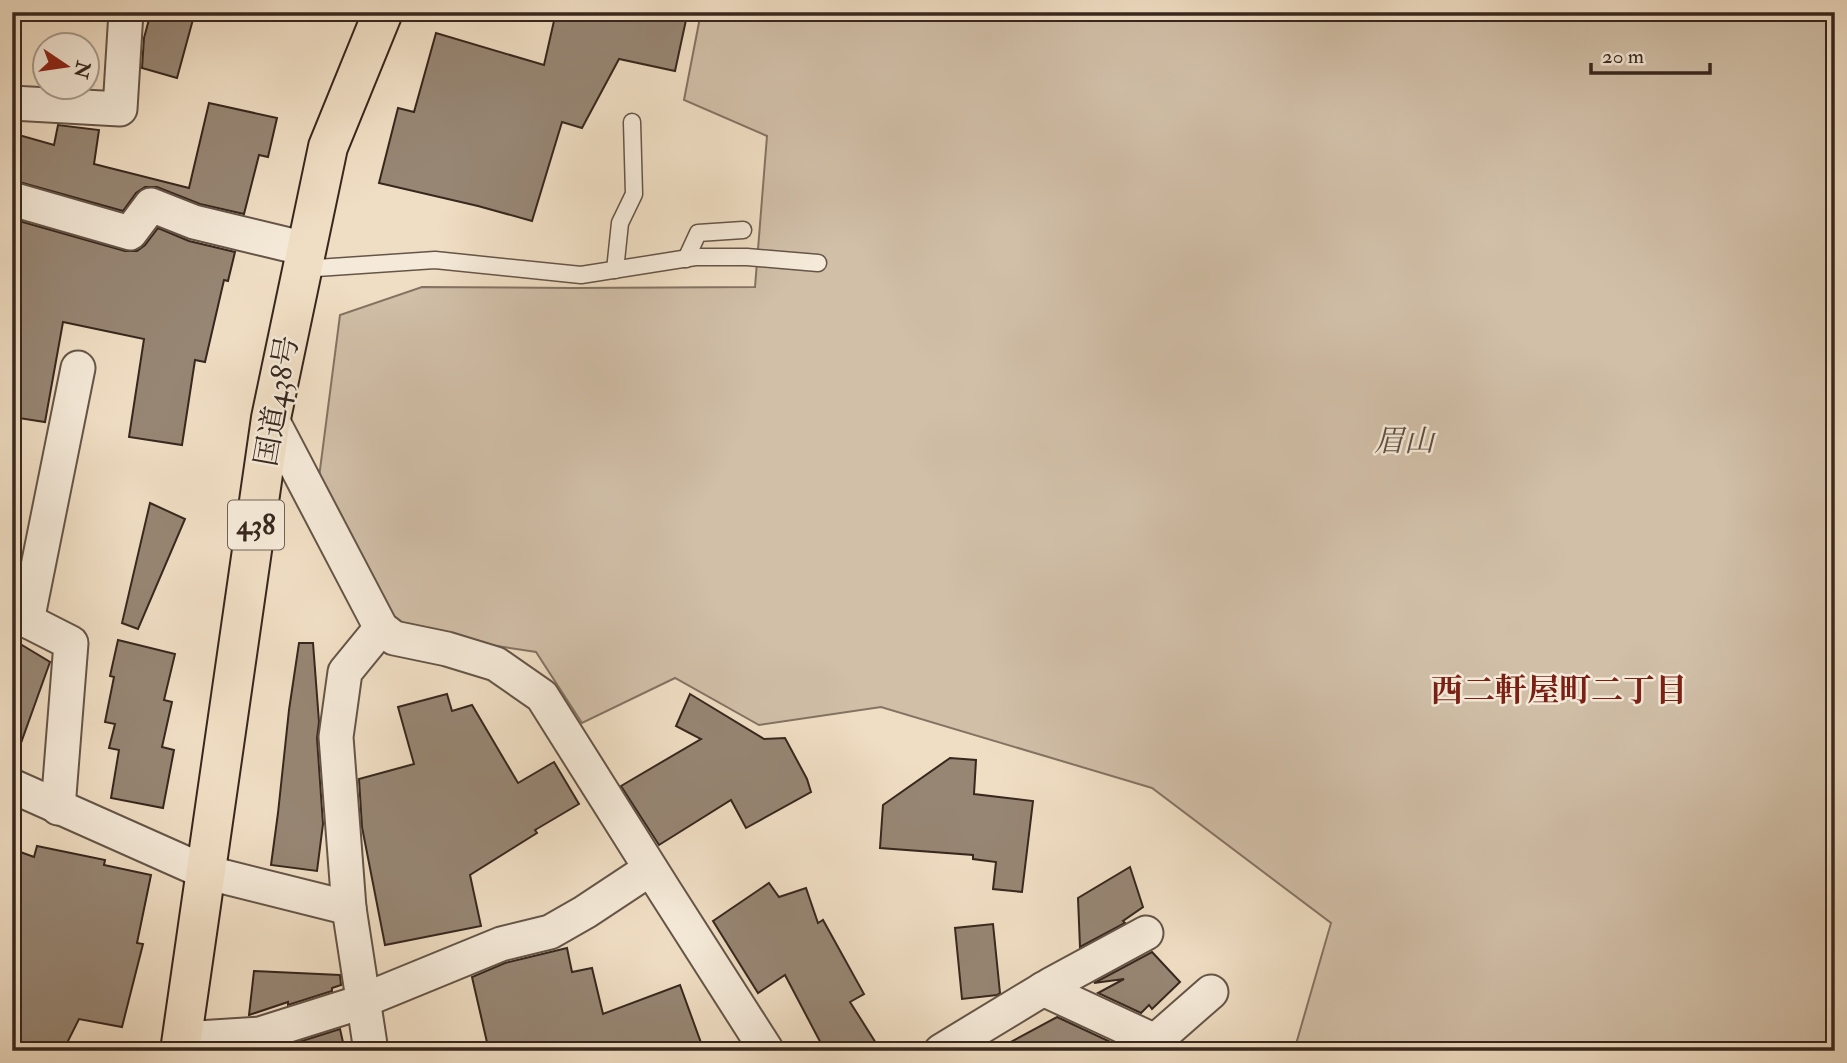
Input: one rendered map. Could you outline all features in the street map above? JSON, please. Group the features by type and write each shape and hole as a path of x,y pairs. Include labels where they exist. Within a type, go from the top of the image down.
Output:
{"highway":[{"name":"国道438号","path":"181,1045 271,418 328,147 383,12"}],"street":[{"path":"12,103 120,109 126,12"},
{"path":"12,199 130,233 151,205 304,259"},
{"path":"58,808 71,643 20,617 78,368"},
{"path":"271,418 382,628 394,638 447,649 496,664 542,696 767,1051"},
{"path":"370,1051 349,908 336,737 345,672 382,628"},
{"path":"12,786 205,872 349,908"},
{"path":"181,1045 260,1034 362,1001 501,944 550,932 650,869"},
{"path":"941,1051 1044,989 1146,933"},
{"path":"1044,989 1154,1046 1211,992"}],"lane":[{"path":"615,270 620,223 634,194 632,122"},
{"path":"686,259 698,233 743,230"},
{"path":"304,259 435,260 581,275 695,257 747,257 818,263"}],"green space":[{"name":"眉山","path":"701,12 1835,12 1835,1051 1294,1051 1331,923 1152,788 881,707 759,725 675,678 582,723 536,652 401,631 318,485 340,315 422,287 755,287 767,136 684,100"}],"building":[{"path":"151,12 195,12 177,78 142,68 144,38"},
{"path":"556,12 647,12 686,20 675,71 619,59 582,128 562,122 532,221 379,183 398,108 414,112 436,33 544,65"},
{"path":"209,103 277,118 268,157 259,155 244,214 200,204 157,187 145,187 136,193 123,211 12,180 12,133 54,145 58,125 99,130 94,164 189,188"},
{"path":"12,219 125,251 137,251 158,228 189,241 235,252 228,281 224,280 205,362 195,360 182,445 129,437 144,339 63,322 45,422 12,417"},
{"path":"150,503 185,519 138,629 122,623"},
{"path":"12,639 50,662 17,754 12,753"},
{"path":"118,640 175,654 164,700 172,702 162,747 174,750 163,808 111,798 119,750 109,748 115,724 105,722 114,677 110,676"},
{"path":"299,643 313,643 323,824 317,871 271,865"},
{"path":"447,694 452,711 472,705 518,783 554,762 579,804 535,830 537,833 470,875 481,926 385,945 362,827 359,779 414,764 398,707"},
{"path":"690,694 764,739 785,738 811,792 746,828 731,800 659,845 621,786 701,739 676,726"},
{"path":"950,758 976,760 974,794 1033,801 1022,892 993,889 996,862 973,859 973,855 880,848 883,805"},
{"path":"37,846 105,860 104,865 151,875 137,943 143,944 122,1027 79,1019 63,1051 12,1051 12,849 34,857"},
{"path":"1130,867 1143,907 1123,921 1125,923 1080,947 1078,898"},
{"path":"769,883 779,897 806,888 818,923 823,920 864,994 850,1002 881,1051 825,1051 785,975 758,993 713,921"},
{"path":"993,924 1000,993 962,999 955,928"},
{"path":"567,948 572,972 592,968 603,1014 680,985 704,1051 489,1051 472,977 505,963"},
{"path":"1152,952 1180,982 1152,1009 1149,1005 1141,1013 1098,993 1124,979 1094,983"},
{"path":"254,971 340,975 341,985 332,988 332,991 249,1015"},
{"path":"1057,1017 1115,1044 1109,1051 994,1051"},
{"path":"340,1029 345,1051 289,1051 289,1045"}],"district":[{"name":"西二軒屋町二丁目","path":"1559,691"}]}
